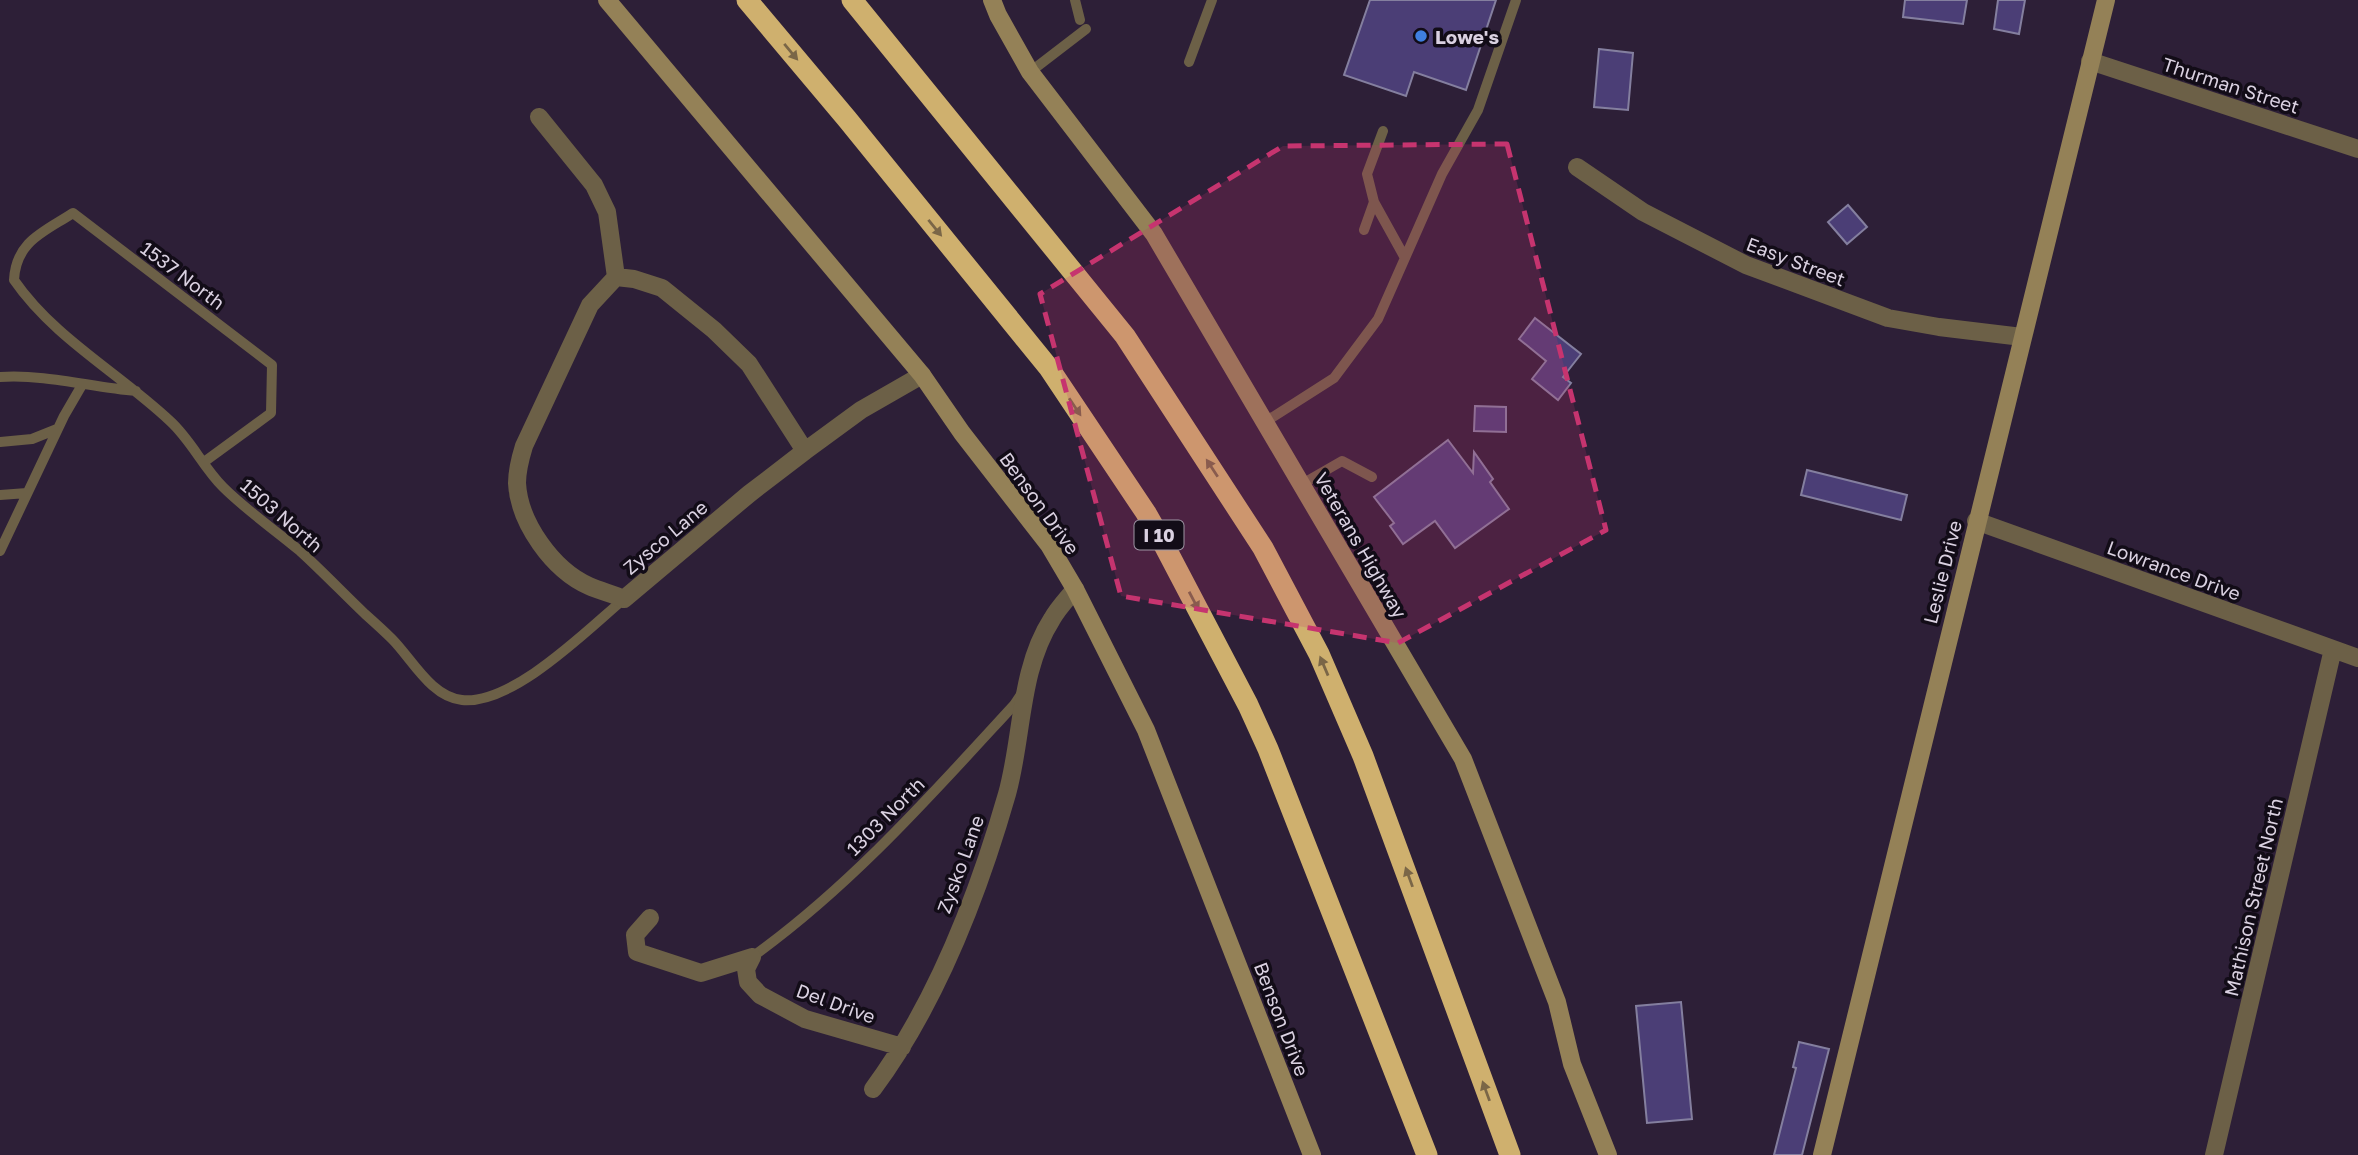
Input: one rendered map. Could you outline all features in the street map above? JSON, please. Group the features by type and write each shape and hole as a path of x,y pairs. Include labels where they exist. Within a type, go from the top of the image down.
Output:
{"highway":[{"name":"I 10","path":"747,0 1049,368 1146,513 1248,705 1268,749 1427,1155"},
{"path":"852,0 1125,336 1263,548 1319,654 1363,756 1510,1155"}],"street":[{"name":"Benson Drive","path":"607,0 922,376 962,433 1049,545 1075,589 1146,730 1312,1155"},
{"name":"Veterans Highway","path":"992,0 1030,72 1154,234 1463,759 1558,1002 1572,1065 1608,1155"},
{"name":"Leslie Drive","path":"1822,1155 2106,0"},
{"name":"Thurman Street","path":"2090,61 2358,149"},
{"path":"539,117 576,160 599,194 607,212 616,277 634,279 662,288 714,330 749,364 805,452"},
{"name":"Easy Street","path":"1577,167 1643,212 1759,270 1888,317 1938,327 2022,337"},
{"name":"Zysco Lane","path":"616,277 590,305 524,446 518,465 517,484 520,503 528,523 564,569 587,586 624,599 749,494 805,452 862,410 922,376"},
{"name":"Lowrance Drive","path":"1976,521 2358,658"},
{"name":"Zysko Lane","path":"873,1089 902,1047 931,992 981,877 1016,759 1028,685 1040,643 1051,619 1075,589"},
{"name":"Mathison Street North","path":"2214,1155 2333,649"},
{"path":"650,918 635,935 637,953 701,973 752,957"},
{"name":"Del Drive","path":"752,957 746,970 748,982 760,995 805,1019 902,1047"}],"lane":[{"path":"1030,72 1083,25 1075,0"},
{"path":"1189,62 1212,0"},
{"path":"1265,422 1334,378 1378,319 1442,174 1478,110 1516,0"},
{"path":"1383,131 1367,174 1374,202 1405,258"},
{"path":"1364,230 1374,202"},
{"name":"1537 North","path":"73,213 272,365 271,413 204,461"},
{"name":"1503 North","path":"73,213 30,240 15,265 13,280 36,309 172,422 222,486 302,554 393,640 429,682 451,697 461,700 485,698 513,687 542,667 624,599"},
{"path":"0,377 55,379 136,391"},
{"path":"1,548 57,429 82,384"},
{"path":"0,442 32,439 57,429"},
{"path":"1303,484 1342,461 1372,477"},
{"path":"0,495 27,493"},
{"name":"1303 North","path":"752,957 816,908 887,841 1014,705 1028,685"}],"highlighted area":[{"path":"1507,144 1606,530 1398,643 1121,596 1040,294 1283,146"}],"building":[{"name":"Lowe's","path":"1370,0 1496,0 1466,90 1414,72 1406,96 1344,75"},
{"path":"1905,0 1967,0 1963,24 1903,17"},
{"path":"1998,0 2025,0 2019,34 1994,29"},
{"path":"1599,49 1633,53 1628,110 1594,107"},
{"path":"1848,205 1867,227 1847,244 1828,222"},
{"path":"1535,318 1581,354 1563,377 1571,383 1558,400 1532,379 1546,361 1519,339"},
{"path":"1475,406 1506,407 1506,432 1474,431"},
{"path":"1448,440 1473,473 1474,452 1509,509 1455,548 1435,521 1403,544 1390,526 1394,523 1374,497"},
{"path":"1807,470 1907,495 1901,520 1801,495"},
{"path":"1681,1002 1692,1119 1647,1123 1636,1006"},
{"path":"1799,1042 1829,1049 1802,1155 1774,1155 1796,1068 1793,1067"}],"place":[{"name":"Lowe's","path":"1421,36"}]}
